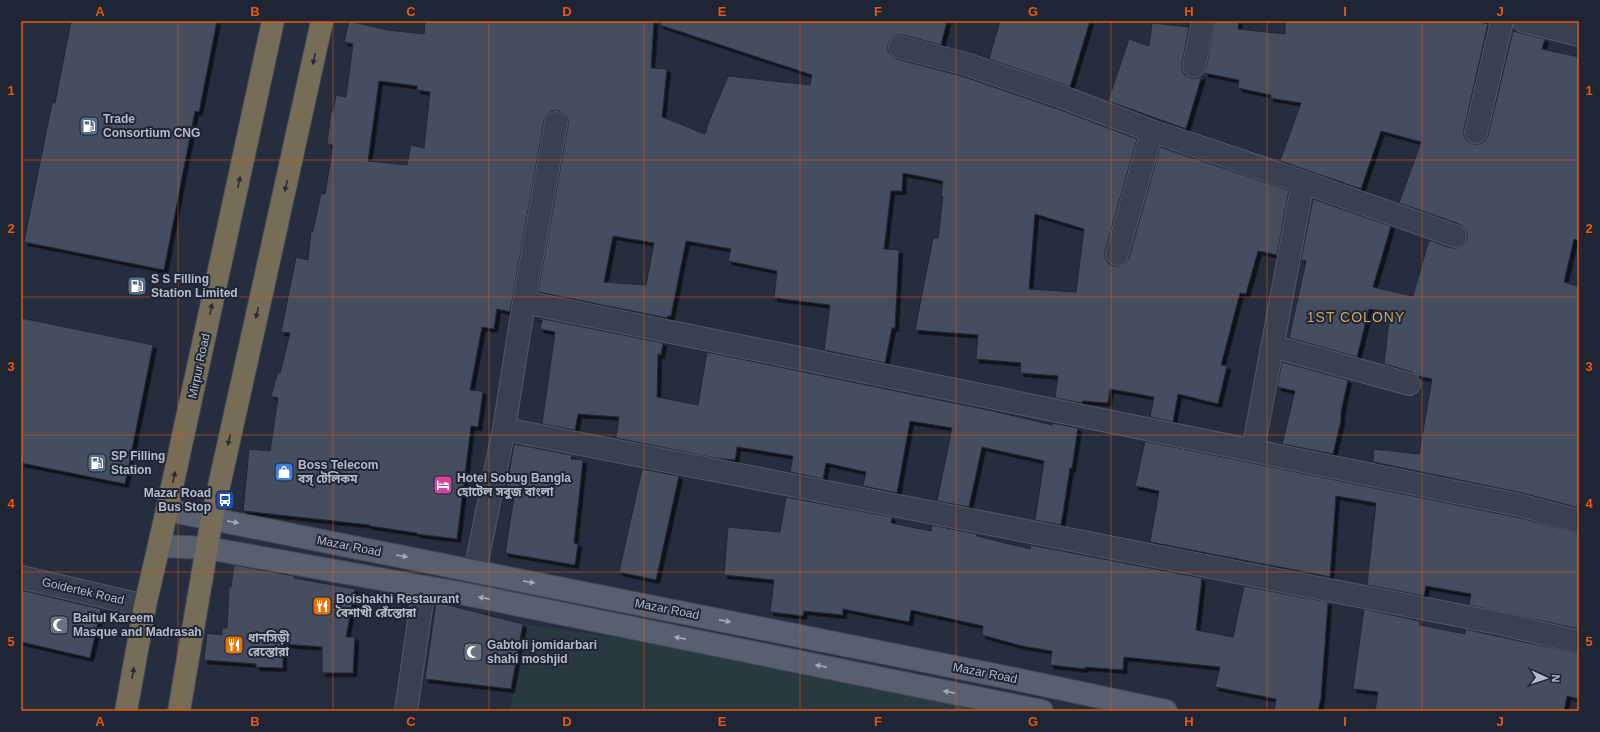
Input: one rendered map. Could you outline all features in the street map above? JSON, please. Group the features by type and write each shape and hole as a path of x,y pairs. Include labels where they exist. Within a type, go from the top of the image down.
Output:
{"highway":[{"name":"Mirpur Road","path":"126,711 145,606 274,21"},
{"path":"179,711 212,518 322,21"}],"main road":[{"name":"Mazar Road","path":"167,510 1015,678 1166,711"},
{"name":"Mazar Road","path":"159,546 207,548 470,595 970,704 1042,711"}],"street":[{"path":"1194,66 1203,21"},
{"path":"1476,132 1502,21"},
{"path":"1524,21 1579,35"},
{"path":"900,47 966,64 1065,98 1152,131 1303,182 1455,236"},
{"path":"475,571 504,429 524,302 556,123"},
{"path":"1117,254 1152,131"},
{"path":"1253,450 1303,182"},
{"path":"524,302 1519,505 1579,521"},
{"path":"1272,346 1409,384"},
{"path":"504,429 1491,621 1579,642"},
{"name":"Goidertek Road","path":"21,577 145,606"},
{"path":"406,711 424,587"}],"shaded area":[{"path":"523,624 977,689 974,711 510,711"}],"building":[{"path":"71,21 217,21 199,112 195,111 164,270 24,242 52,103 55,103"},
{"path":"349,21 388,30 424,34 425,21 654,21 651,68 667,69 662,117 705,134 728,76 810,85 812,75 660,25 661,21 947,21 941,45 903,35 897,35 891,39 888,44 888,51 897,59 962,76 1061,110 1137,139 1105,251 1105,257 1108,263 1113,266 1120,266 1129,258 1160,147 1289,190 1277,255 1258,251 1246,294 1240,293 1221,365 1227,366 1218,404 1178,394 1173,422 1150,417 1154,397 1110,389 1108,403 1083,401 1082,403 1055,398 1058,376 1020,373 1021,363 976,359 978,335 915,330 933,238 938,238 943,196 941,196 943,181 903,173 902,191 891,191 884,249 899,250 895,328 892,328 885,363 824,350 830,305 774,298 777,271 728,261 731,249 686,241 671,316 668,316 667,318 538,292 568,125 568,119 564,114 559,111 552,111 547,115 544,121 510,312 497,309 494,329 482,327 470,390 483,391 478,427 471,426 457,539 417,534 370,525 243,511 249,449 270,451 278,398 271,396 278,372 280,373 290,333 281,332 296,257 308,260 311,231 313,231 321,193 325,194 333,145 327,144 331,111 333,111 336,95 346,97 353,44 344,42","holes":["379,81 417,86 417,90 430,92 424,148 411,145 407,165 368,161","1035,214 1084,229 1076,292 1029,289","613,236 654,243 646,285 604,282"]},
{"path":"1000,21 1090,21 1070,87 989,59"},
{"path":"1215,21 1239,21 1238,29 1285,34 1285,21 1477,21 1488,24 1464,129 1464,135 1467,141 1474,144 1479,144 1485,141 1488,135 1513,31 1545,39 1542,49 1579,57 1579,241 1574,239 1564,282 1579,287 1579,508 1522,493 1373,462 1374,449 1419,454 1432,379 1418,376 1412,372 1384,364 1390,312 1369,309 1357,357 1289,338 1306,261 1301,260 1313,199 1391,226 1373,287 1413,296 1429,240 1451,248 1457,248 1463,245 1467,240 1467,233 1459,224 1399,203 1421,142 1381,131 1361,189 1280,161 1301,103 1270,98 1271,95 1238,88 1239,80 1204,73"},
{"path":"1152,23 1189,27 1182,70 1185,75 1191,78 1198,78 1202,75 1186,129 1108,101 1129,39 1149,46"},
{"path":"534,317 663,343 661,355 658,354 657,397 698,405 707,352 993,411 1052,425 1052,423 1078,428 1061,525 1035,520 1044,461 982,447 969,507 937,501 952,428 910,421 897,493 863,486 866,472 826,463 823,479 790,472 793,456 737,447 735,460 715,458 616,438 619,417 578,414 575,430 542,424 555,332 540,329 542,320"},
{"path":"21,318 153,345 125,484 21,463"},
{"path":"1282,362 1348,380 1341,412 1341,421 1333,454 1282,444 1295,391 1277,387"},
{"path":"1145,441 1516,517 1579,533 1579,629 1469,605 1471,594 1426,586 1424,596 1367,585 1376,503 1336,496 1330,577 1150,542 1159,491 1135,486"},
{"path":"514,444 572,455 571,459 583,460 574,543 578,544 575,565 505,553 514,497 505,495"},
{"path":"642,469 679,476 656,580 619,572"},
{"path":"786,497 892,517 891,523 931,531 932,525 977,534 977,536 1030,549 1031,545 1202,578 1196,630 1233,637 1244,586 1328,602 1321,698 1318,711 1274,711 1276,699 1215,687 1220,667 1124,657 1123,670 1085,667 1085,669 1050,665 1052,651 1022,646 982,635 983,626 911,610 909,622 843,609 843,615 804,611 803,616 770,612 774,580 724,575 728,527 780,532"},
{"path":"234,565 355,589 346,637 355,637 353,673 322,673 322,647 283,644 283,668 256,667 256,664 204,660 207,633 222,635 222,628 227,628 229,587 231,587"},
{"name":"Baitul Kareem Masque and Madrasah","path":"21,590 101,609 90,658 21,642"},
{"name":"Gabtoli jomidarbari shahi moshjid","path":"436,602 523,624 511,689 425,679"},
{"path":"1364,609 1420,621 1420,625 1465,634 1465,629 1579,654 1579,699 1567,696 1564,711 1375,711 1378,692 1353,689"}],"place":[{"name":"Trade Consortium CNG","path":"89,126"},
{"name":"S S Filling Station Limited","path":"137,286"},
{"name":"SP Filling Station","path":"97,463"},
{"name":"Boss Telecom বস্ টেলিকম","path":"284,472"},
{"name":"Hotel Sobug Bangla হোটেল সবুজ বাংলা","path":"443,485"},
{"name":"Mazar Road Bus Stop","path":"225,500"},
{"name":"Boishakhi Restaurant বৈশাখী রেঁস্তোরা","path":"322,606"},
{"name":"Baitul Kareem Masque and Madrasah","path":"59,625"},
{"name":"ধানসিড়ী রেস্তোরা","path":"234,645"},
{"name":"Gabtoli jomidarbari shahi moshjid","path":"473,652"}],"district":[{"name":"1ST COLONY","path":"1356,317"}]}
